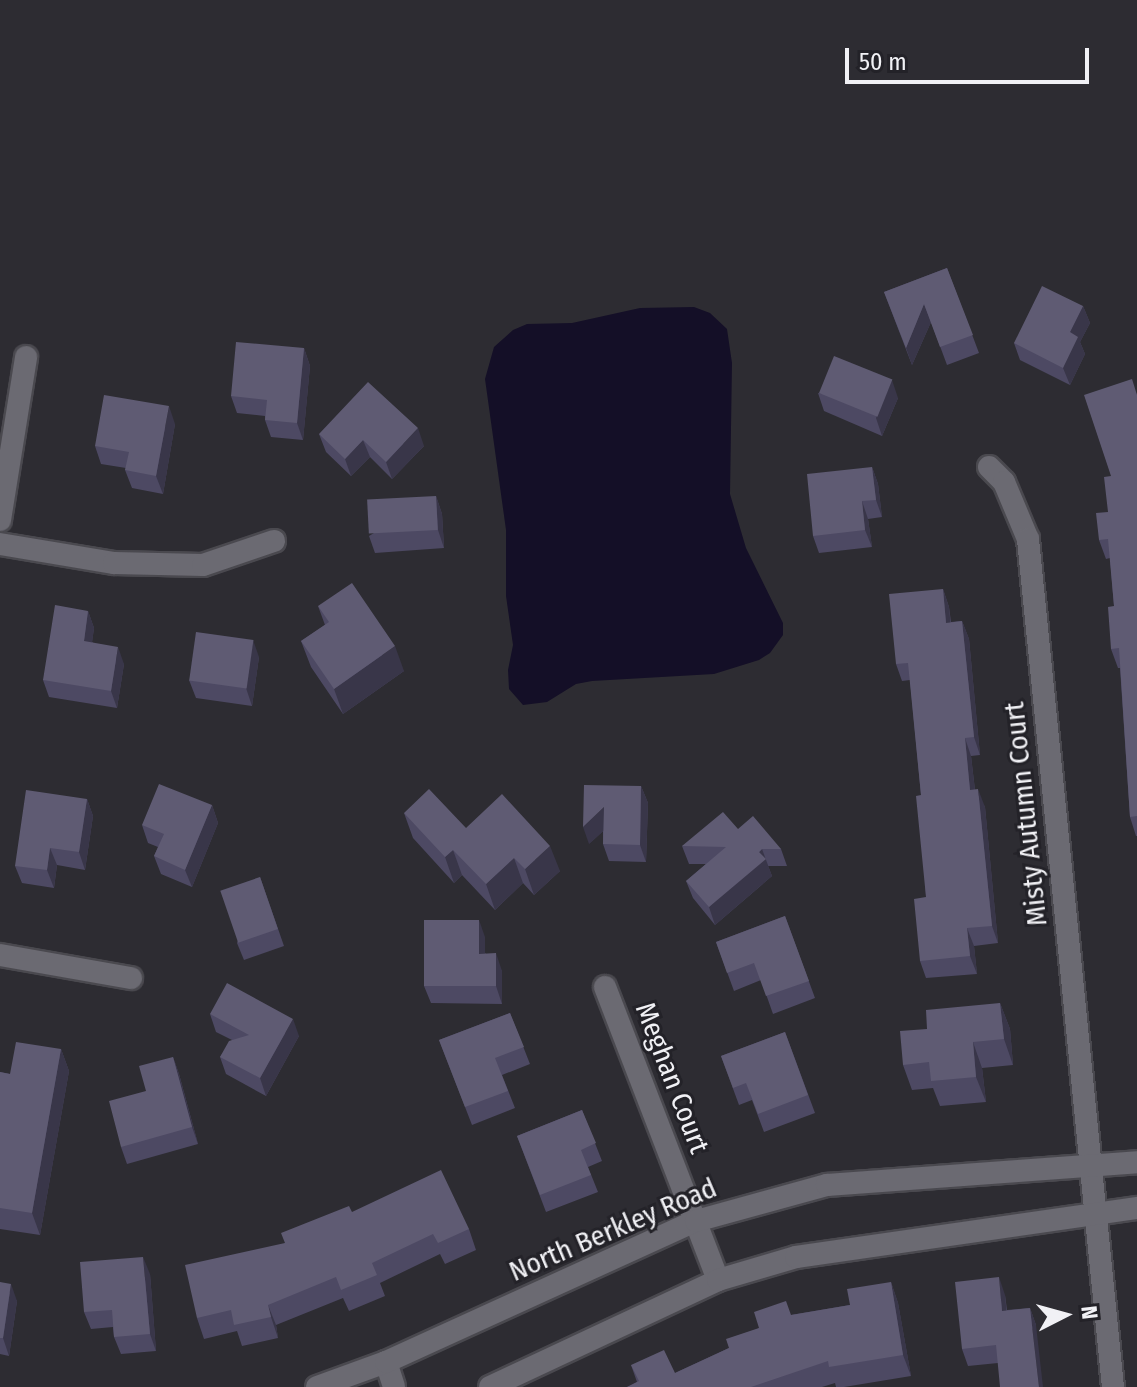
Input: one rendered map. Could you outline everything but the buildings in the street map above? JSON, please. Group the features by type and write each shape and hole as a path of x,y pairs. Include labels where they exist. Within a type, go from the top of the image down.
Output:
{"street":[{"path":"0,520 26,357"},
{"name":"Misty Autumn Court","path":"989,467 1004,482 1028,539 1113,1387"},
{"path":"0,544 114,563 203,565 274,541"},
{"path":"0,955 131,978"},
{"name":"Meghan Court","path":"605,987 718,1280"},
{"name":"North Berkley Road","path":"317,1387 386,1362 696,1221 827,1185 1137,1162"},
{"path":"490,1387 718,1280 796,1257 1137,1208"},
{"path":"386,1362 394,1387"}],"shaded area":[{"path":"694,307 710,313 727,329 732,363 730,494 746,548 783,623 783,635 770,653 759,660 714,674 592,681 576,684 547,702 523,705 509,689 508,670 513,645 506,596 506,530 485,379 494,347 513,330 527,324 572,323 640,308"}]}
